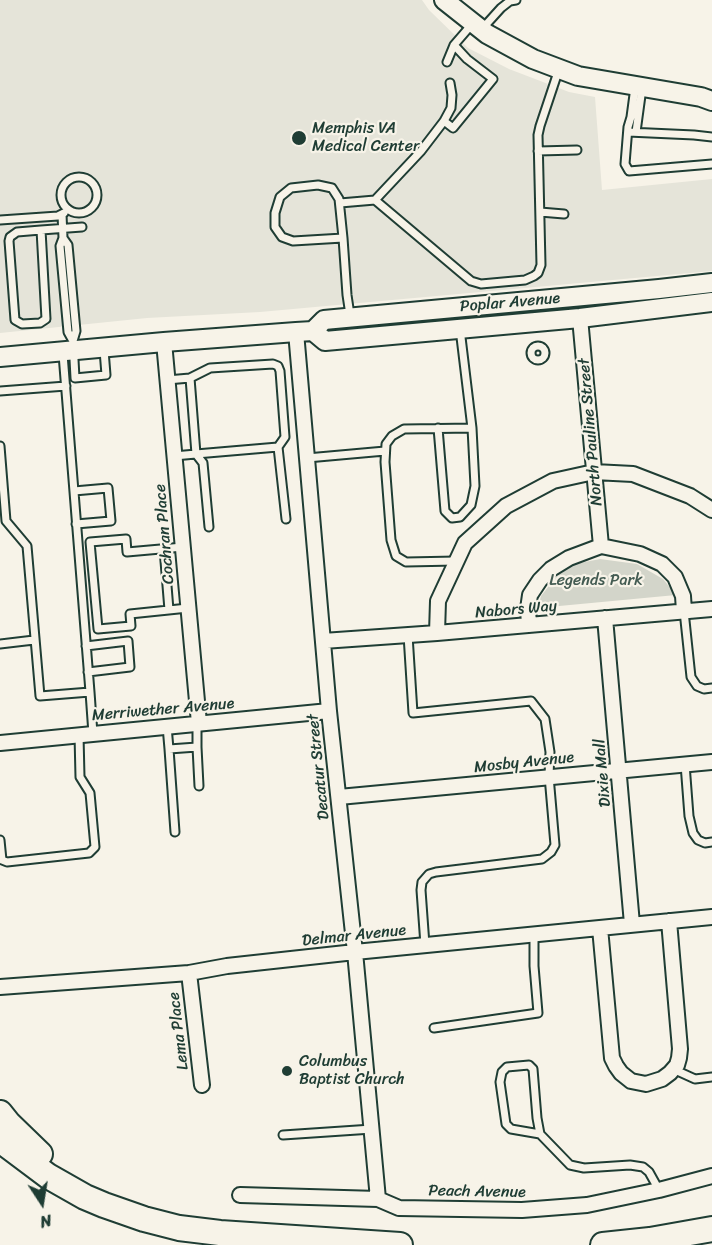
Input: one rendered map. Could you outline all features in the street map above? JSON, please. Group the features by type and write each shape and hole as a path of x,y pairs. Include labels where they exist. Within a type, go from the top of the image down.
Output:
{"highway":[{"path":"0,1113 85,1197"},
{"path":"0,1140 48,1176 85,1197 144,1220 179,1228 220,1233 400,1245"},
{"path":"603,1245 650,1240 712,1229"}],"main road":[{"path":"444,0 487,34 533,59 559,69 578,76 701,97 712,101"},
{"name":"Poplar Avenue","path":"304,332 324,320 712,283"},
{"name":"Poplar Avenue","path":"0,357 70,347 104,347 304,332 325,340 580,318 712,302"}],"street":[{"name":"North Pauline Street","path":"580,318 601,546"},
{"name":"Decatur Street","path":"304,332 307,458 329,711 378,1199"},
{"name":"Cochran Place","path":"164,342 198,723"},
{"path":"438,633 438,601 465,543 506,506 553,481 594,472 633,474 690,496 712,510"},
{"path":"529,625 530,595 540,580 551,569 569,558 601,546 640,554 662,564 675,577 683,596 684,611"},
{"name":"Nabors Way","path":"323,641 712,609"},
{"name":"Dixie Mall","path":"605,618 632,924"},
{"name":"Merriwether Avenue","path":"0,743 329,711"},
{"name":"Mosby Avenue","path":"339,797 712,762"},
{"name":"Delmar Avenue","path":"0,987 189,973 227,966 355,952 712,918"},
{"path":"600,928 612,1058 621,1073 631,1081 646,1084 662,1079 677,1065 680,1049 669,921"},
{"name":"Lema Place","path":"189,973 202,1085"},
{"name":"Peach Avenue","path":"240,1195 378,1199 399,1208 522,1210 587,1205 712,1176"}],"lane":[{"path":"447,62 454,45 510,1 516,0"},
{"path":"444,121 453,128 493,79 467,59 454,45"},
{"path":"375,200 471,281 481,284 525,280 538,273 542,265 538,151 540,126 559,69"},
{"path":"340,203 375,200 421,151 451,108 450,83"},
{"path":"639,88 625,164 629,171 712,164"},
{"path":"632,132 712,137"},
{"path":"538,151 577,150"},
{"path":"0,220 58,216 65,212 80,214 91,209 97,198 95,187 91,182 80,177 64,184 60,196 65,212 63,238 68,245 76,331 70,347 66,386 90,692 80,777 90,793 95,847 89,853 7,862 1,860 0,840"},
{"path":"343,238 292,241 282,237 275,227 274,213 280,197 291,188 318,185 333,188 340,203 351,318"},
{"path":"540,213 564,214"},
{"path":"41,230 46,319 40,323 22,324 15,320 10,237 17,232 41,230 63,229 82,227"},
{"path":"438,428 445,511 452,518 460,517 471,505 475,486 472,428 460,329"},
{"path":"70,347 75,378 106,375 104,347"},
{"path":"167,380 190,378 210,368 273,364 278,366 285,437 278,447 286,519"},
{"path":"190,378 196,454 203,463 209,527"},
{"path":"0,391 66,386"},
{"path":"456,561 406,562 396,556 391,540 385,452 386,444 392,436 404,429 472,428"},
{"path":"0,446 6,521 27,546 39,696 90,692"},
{"path":"174,456 278,447"},
{"path":"307,458 385,452"},
{"path":"74,491 108,488 111,521 76,524"},
{"path":"183,547 127,552 126,538 90,542 98,629 131,626 130,614 188,608"},
{"path":"164,549 170,610"},
{"path":"684,611 691,677 697,686 704,689 712,688"},
{"path":"408,635 413,713 531,701 545,719 550,752 549,777 555,845 551,852 542,859 429,874 422,882 421,890 425,945"},
{"path":"0,644 34,640"},
{"path":"86,646 128,641 130,658 130,667 88,672"},
{"path":"198,723 199,786"},
{"path":"167,726 175,832"},
{"path":"169,749 197,747"},
{"path":"685,764 689,816 693,833 698,840 705,843 712,842"},
{"path":"434,1028 538,1013 534,934"},
{"path":"540,1134 511,1129 506,1124 500,1082 502,1072 507,1067 529,1065 533,1069 540,1134 570,1165 584,1168 643,1167 649,1172 659,1190"},
{"path":"673,1069 695,1079 712,1077"},
{"path":"283,1135 372,1129"}],"shaded area":[{"name":"Memphis VA Medical Center","path":"0,0 422,0 429,10 468,48 509,69 569,92 595,97 602,190 712,179 712,271 260,312 147,318 0,333"}],"green space":[{"name":"Legends Park","path":"600,559 637,564 663,579 676,595 538,608 541,596 556,577 575,564"}],"place":[{"name":"Memphis VA Medical Center","path":"299,138"},
{"name":"Columbus Baptist Church","path":"287,1071"}]}
